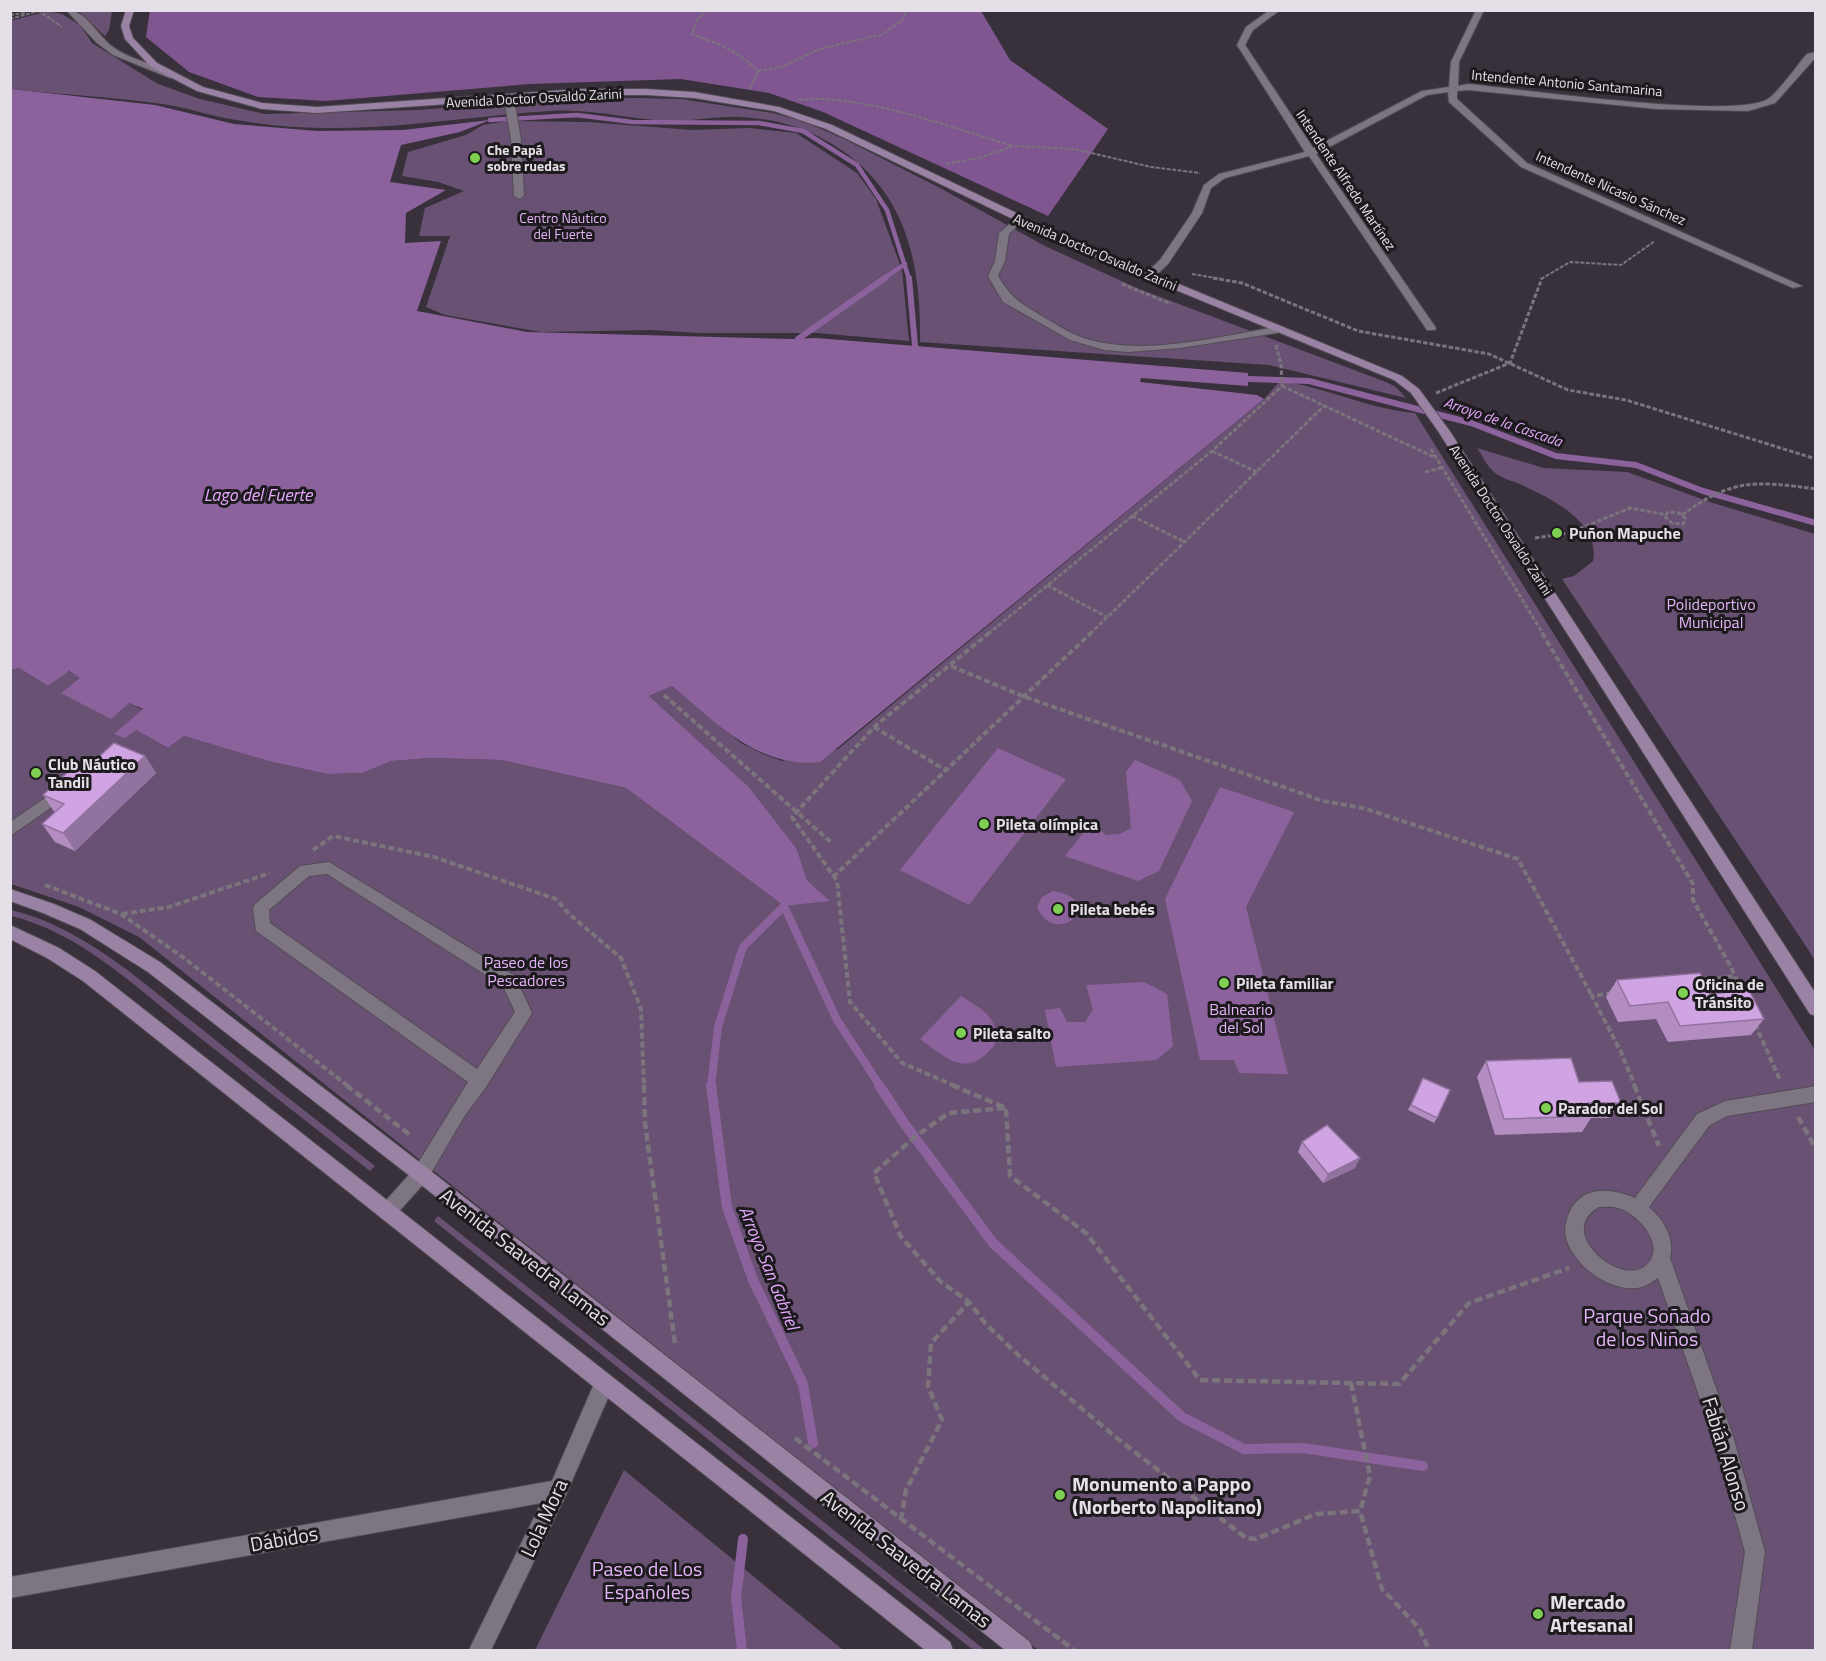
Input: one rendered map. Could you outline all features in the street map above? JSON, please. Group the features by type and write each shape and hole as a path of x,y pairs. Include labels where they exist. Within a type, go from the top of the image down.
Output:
{"main road":[{"path":"130,10 125,26 129,39 141,54 172,76"},
{"name":"Avenida Doctor Osvaldo Zarini","path":"172,76 221,96 281,108 337,109 580,92 646,92 694,95 776,109 829,127 1018,219 1149,276 1398,378 1421,399 1443,430 1815,1009"},
{"name":"Avenida Saavedra Lamas","path":"10,895 47,905 120,943 421,1174 1022,1650"},
{"path":"10,931 53,953 90,976 942,1650"}],"street":[{"name":"Avenida Doctor Osvaldo Zarini","path":"70,10 85,21 99,40 126,61 172,76"},
{"name":"Intendente Alfredo Martínez","path":"1276,10 1249,29 1241,45 1311,153 1431,328"},
{"path":"1451,88 1455,62 1480,10"},
{"name":"Intendente Antonio Santamarina","path":"1222,176 1311,153 1425,93 1468,87 1657,106 1748,108 1772,101 1809,56 1815,54"},
{"name":"Intendente Nicasio Sánchez","path":"1451,88 1452,100 1524,165 1797,286"},
{"path":"509,98 514,127 519,196"},
{"path":"1149,276 1164,262 1197,213 1207,187 1222,176"},
{"path":"1018,219 1004,233 1000,261 993,276 999,289 1007,300 1085,342 1132,347 1277,330"},
{"path":"10,830 74,784"},
{"path":"387,1212 421,1174 480,1082 524,1013 509,981 328,868 305,870 261,908 262,926 463,1067 480,1082"},
{"path":"1662,1262 1650,1275 1630,1279 1608,1274 1589,1260 1577,1242 1574,1222 1582,1207 1597,1198 1618,1199 1638,1208 1703,1120 1725,1109 1815,1094"},
{"name":"Fabián Alonso","path":"1638,1208 1655,1224 1663,1244 1662,1262 1723,1436 1755,1552 1741,1650"},
{"name":"Lola Mora","path":"480,1650 558,1490 604,1384"},
{"name":"Dábidos","path":"10,1588 558,1490"}],"path":[{"path":"705,10 696,22 692,33 731,49 748,60 758,71"},
{"path":"758,71 781,68 822,48 881,34 893,29 905,17 907,10"},
{"path":"10,15 39,11 66,29"},
{"path":"10,19 39,11"},
{"path":"736,102 752,87 758,71"},
{"path":"758,106 812,97 838,99 932,122 1014,146 1074,149 1151,167 1222,176"},
{"path":"917,170 979,159 1014,146"},
{"path":"1421,399 1509,363 1542,278 1570,262 1621,265 1670,230"},
{"path":"1149,276 1184,272 1242,283 1358,331 1489,354 1568,390 1626,400 1815,459"},
{"path":"1112,280 1177,307"},
{"path":"1005,1108 903,1063 850,1002 837,881 792,817 874,727 1212,451 1282,386 1281,364 1275,342 1284,345"},
{"path":"1282,386 1436,458"},
{"path":"833,878 1025,697 1325,405"},
{"path":"1430,446 1693,884 1693,900 1748,1006"},
{"path":"1212,451 1257,472"},
{"path":"1682,515 1722,488 1760,481 1815,489"},
{"path":"1514,541 1569,533 1630,508 1665,516 1672,523 1683,524 1685,518 1682,515"},
{"path":"1665,516 1668,512 1682,515"},
{"path":"1132,516 1185,542"},
{"path":"1047,585 1107,617"},
{"path":"951,666 1025,697 1323,801 1363,808 1518,859 1621,1052 1669,1169"},
{"path":"664,695 833,844"},
{"path":"874,727 947,771"},
{"path":"1698,981 1734,976"},
{"path":"1592,996 1616,993"},
{"path":"1752,1016 1788,1098 1815,1149"},
{"path":"1005,1108 949,1113 916,1136 874,1173 901,1237 940,1281 969,1302 985,1323 1017,1354 1158,1473 1246,1538 1256,1539 1316,1514 1360,1511"},
{"path":"1005,1108 1010,1176 1086,1233 1200,1380 1399,1384 1470,1303 1589,1260"},
{"path":"901,1520 906,1491 942,1420 928,1386 931,1343 969,1302"},
{"path":"1351,1383 1370,1476 1360,1511 1382,1589 1419,1628 1429,1650"}],"green space":[{"path":"48,11 62,14 80,25 92,43 158,84 200,99 265,114 417,110 563,99 635,98 681,99 773,113 805,122 844,139 940,188 1045,246 1139,289 1386,382 1396,387 1406,398 1269,365 920,342 920,312 912,256 893,205 877,183 857,162 821,138 789,125 741,117 672,121 550,111 351,128 301,127 228,119 149,102 11,89 10,21"},
{"path":"78,11 112,11 109,30 105,36"},
{"name":"Centro Náutico del Fuerte","path":"507,121 587,122 693,130 749,128 796,133 857,173 876,199 902,270 909,341 817,333 699,333 651,330 541,332 445,315 426,307 450,236 419,236 425,208 464,191 438,182 402,176 408,152 466,135 483,125"},
{"path":"1280,381 1381,407 1415,413 1815,1050 1815,1650 1038,1650 139,937 79,907 11,884 10,670 19,668 48,686 68,671 81,678 61,693 129,703 143,710 115,734 136,730 168,748 184,736 268,761 327,774 362,773 392,761 431,758 501,760 626,788 784,906 829,900 807,880 797,849 749,787 649,696 672,686 741,743 782,761 838,749 1264,399"},
{"name":"Polideportivo Municipal","path":"1477,448 1544,468 1627,472 1713,503 1815,534 1815,960 1562,579 1574,576 1593,561 1593,547 1582,524 1559,505 1496,473 1488,466"},
{"path":"11,910 38,918 64,930 113,960 375,1166 370,1171 106,963 60,935 11,916"},
{"path":"438,1216 985,1650 973,1650 434,1221"},
{"name":"Paseo de Los Españoles","path":"624,1470 843,1650 535,1650"}],"shaded area":[{"path":"150,10 981,11 1010,60 1108,129 1048,216 823,112 769,93 681,79 530,84 326,101 258,97 189,72 146,37"}],"water":[{"name":"Lago del Fuerte","path":"11,89 155,105 234,124 317,131 403,130 490,120 460,132 401,145 390,182 446,190 406,213 405,243 441,241 417,311 527,332 816,338 1248,373 1248,386 1141,378 1140,382 1257,395 1264,399 820,762 798,762 758,751 722,728 672,686 649,696 749,787 797,849 807,880 830,901 784,906 626,788 501,760 431,758 392,761 362,773 327,774 268,761 184,736 168,748 136,730 125,738 114,734 143,709 129,703 111,719 61,693 80,678 69,671 48,686 19,668 11,670"},
{"name":"Pileta olímpica","path":"998,748 1066,779 969,905 900,870"},
{"path":"1135,760 1180,780 1192,801 1159,871 1138,881 1065,856 1091,823 1106,835 1120,834 1131,828 1126,772"},
{"name":"Pileta familiar","path":"1220,787 1294,812 1246,907 1288,1074 1239,1073 1234,1060 1200,1060 1165,899"},
{"name":"Pileta bebés","path":"1053,891 1069,896 1077,903 1078,911 1065,923 1055,924 1045,919 1037,907 1042,897"},
{"path":"1144,982 1167,994 1173,1046 1157,1060 1056,1067 1045,1010 1060,1008 1067,1022 1085,1022 1093,1010 1086,985"},
{"name":"Pileta salto","path":"961,996 986,1013 993,1024 998,1040 979,1060 969,1063 951,1060 920,1039"}],"building":[{"path":"114,743 145,756 63,833 42,824 64,804 43,795 72,768 82,772"},
{"path":"1700,973 1710,994 1749,990 1764,1019 1680,1026 1668,1002 1630,1006 1617,980"},
{"path":"1571,1058 1579,1082 1612,1081 1621,1103 1588,1103 1593,1116 1504,1119 1486,1061"},
{"path":"1423,1078 1450,1090 1437,1118 1411,1105"},
{"path":"1327,1125 1360,1158 1328,1174 1302,1142"}],"waterway":[{"path":"490,120 577,115 632,122 759,123 803,131 857,165 887,210 904,264"},
{"path":"883,279 904,264"},
{"path":"904,264 909,279"},
{"path":"798,339 885,278"},
{"path":"909,278 915,345"},
{"name":"Arroyo de la Cascada","path":"1249,379 1309,381 1471,423 1556,456 1636,465 1703,491 1816,523"},
{"name":"Arroyo San Gabriel","path":"711,1085 718,1027 743,947 784,906 837,1020 880,1086"},
{"name":"Arroyo San Gabriel","path":"711,1085 727,1207 753,1280 803,1384 813,1443"},
{"path":"879,1085 904,1123 993,1243 1182,1417 1244,1449 1303,1448 1423,1466"},
{"name":"Arroyo San Gabriel","path":"742,1650 736,1598 743,1539"}],"place":[{"name":"Che Papá sobre ruedas","path":"475,158"},
{"name":"Puñon Mapuche","path":"1557,533"},
{"name":"Club Náutico Tandil","path":"36,773"},
{"name":"Pileta olímpica","path":"984,824"},
{"name":"Pileta bebés","path":"1058,909"},
{"name":"Pileta familiar","path":"1224,983"},
{"name":"Oficina de Tránsito","path":"1683,993"},
{"name":"Pileta salto","path":"961,1033"},
{"name":"Parador del Sol","path":"1546,1108"},
{"name":"Monumento a Pappo (Norberto Napolitano)","path":"1060,1495"},
{"name":"Mercado Artesanal","path":"1538,1614"}],"park label":[{"name":"Paseo de los Pescadores","path":"526,971"},
{"name":"Balneario del Sol","path":"1241,1018"},
{"name":"Parque Soñado de los Niños","path":"1647,1328"}]}
